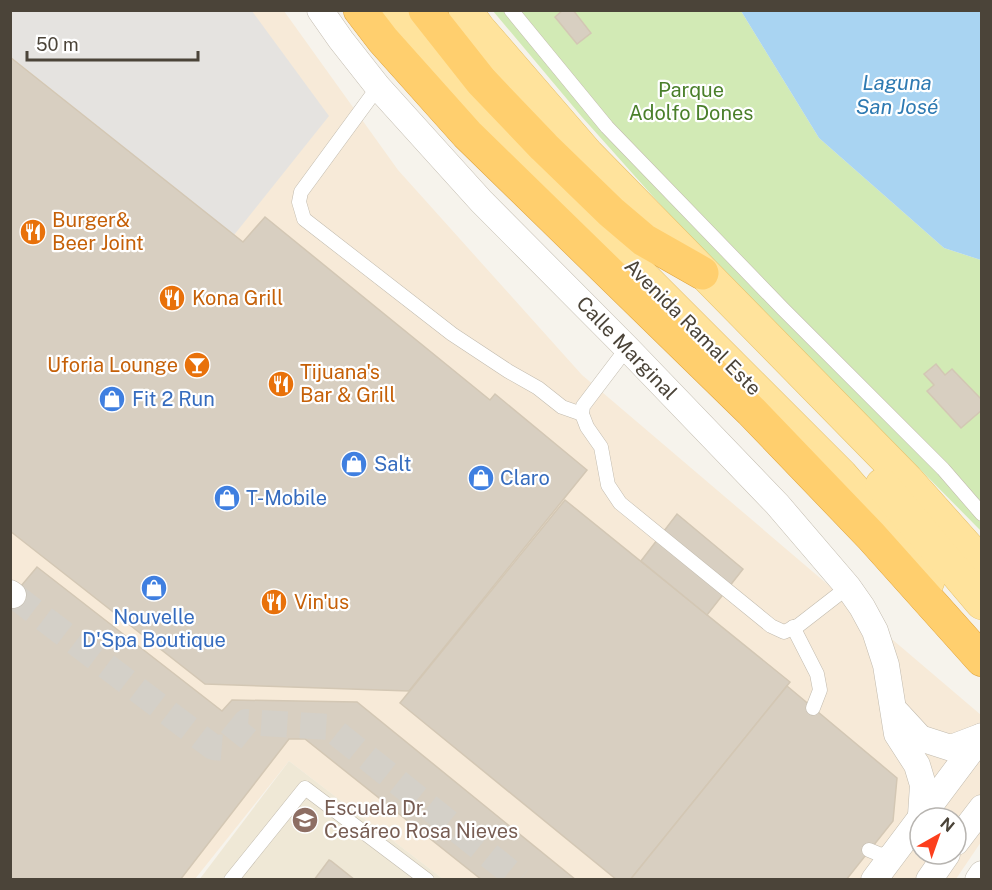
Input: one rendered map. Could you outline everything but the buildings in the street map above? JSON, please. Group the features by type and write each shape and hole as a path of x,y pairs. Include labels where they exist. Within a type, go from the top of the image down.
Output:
{"highway":[{"path":"360,10 383,40 466,134 751,411 871,536 981,660"},
{"path":"424,10 481,81 611,212 644,240 702,273"}],"main road":[{"name":"Avenida Ramal Este","path":"391,10 485,119 841,475 900,543 981,655"},
{"path":"465,10 479,30 588,154 907,480 981,564"},
{"path":"829,400 874,477 981,603"}],"street":[{"name":"Calle Marginal","path":"320,10 378,87 481,201 777,504 848,587 875,631 886,665 897,734 917,765 923,785 922,806"},
{"path":"893,709 920,738 951,748 981,736"},
{"path":"928,806 981,736"},
{"path":"968,826 981,808"},
{"path":"874,879 908,833"},
{"path":"929,879 938,866"},
{"path":"978,879 981,874"}],"lane":[{"path":"511,10 607,127 943,470 981,514"},
{"path":"378,87 302,192 299,202 304,219 452,334 538,388 562,407 582,414"},
{"path":"627,348 583,406 582,414 587,428 601,447 608,485 620,503 771,626 784,632 799,625 848,587"},
{"path":"794,627 817,674 820,690 813,708"},
{"path":"231,879 305,788 427,879"},
{"path":"870,850 881,855 896,849"}],"shaded area":[{"path":"10,11 284,11 398,170 582,375 981,715 981,842 968,861 968,806 908,806 908,866 965,866 956,879 443,879 289,761 195,879 11,879"},
{"path":"10,11 252,11 329,116 234,235 11,57"},
{"name":"Escuela Dr. Cesáreo Rosa Nieves","path":"289,761 443,879 199,880"}],"green space":[{"name":"Parque Adolfo Dones","path":"493,11 741,11 819,138 944,248 981,260 981,531 675,221 582,117"}],"water":[{"name":"Laguna San José","path":"741,11 981,11 981,260 944,248 819,138"}],"tunnel":[{"path":"13,595 213,747 225,748 246,722 329,727 520,880"}],"place":[{"name":"Burger& Beer Joint","path":"33,232"},
{"name":"Kona Grill","path":"172,298"},
{"name":"Uforia Lounge","path":"197,365"},
{"name":"Tijuana's Bar & Grill","path":"281,384"},
{"name":"Fit 2 Run","path":"112,399"},
{"name":"Salt","path":"354,464"},
{"name":"Claro","path":"481,478"},
{"name":"T-Mobile","path":"227,498"},
{"name":"Nouvelle D'Spa Boutique","path":"154,588"},
{"name":"Vin'us","path":"274,602"},
{"name":"Escuela Dr. Cesáreo Rosa Nieves","path":"305,820"}]}
